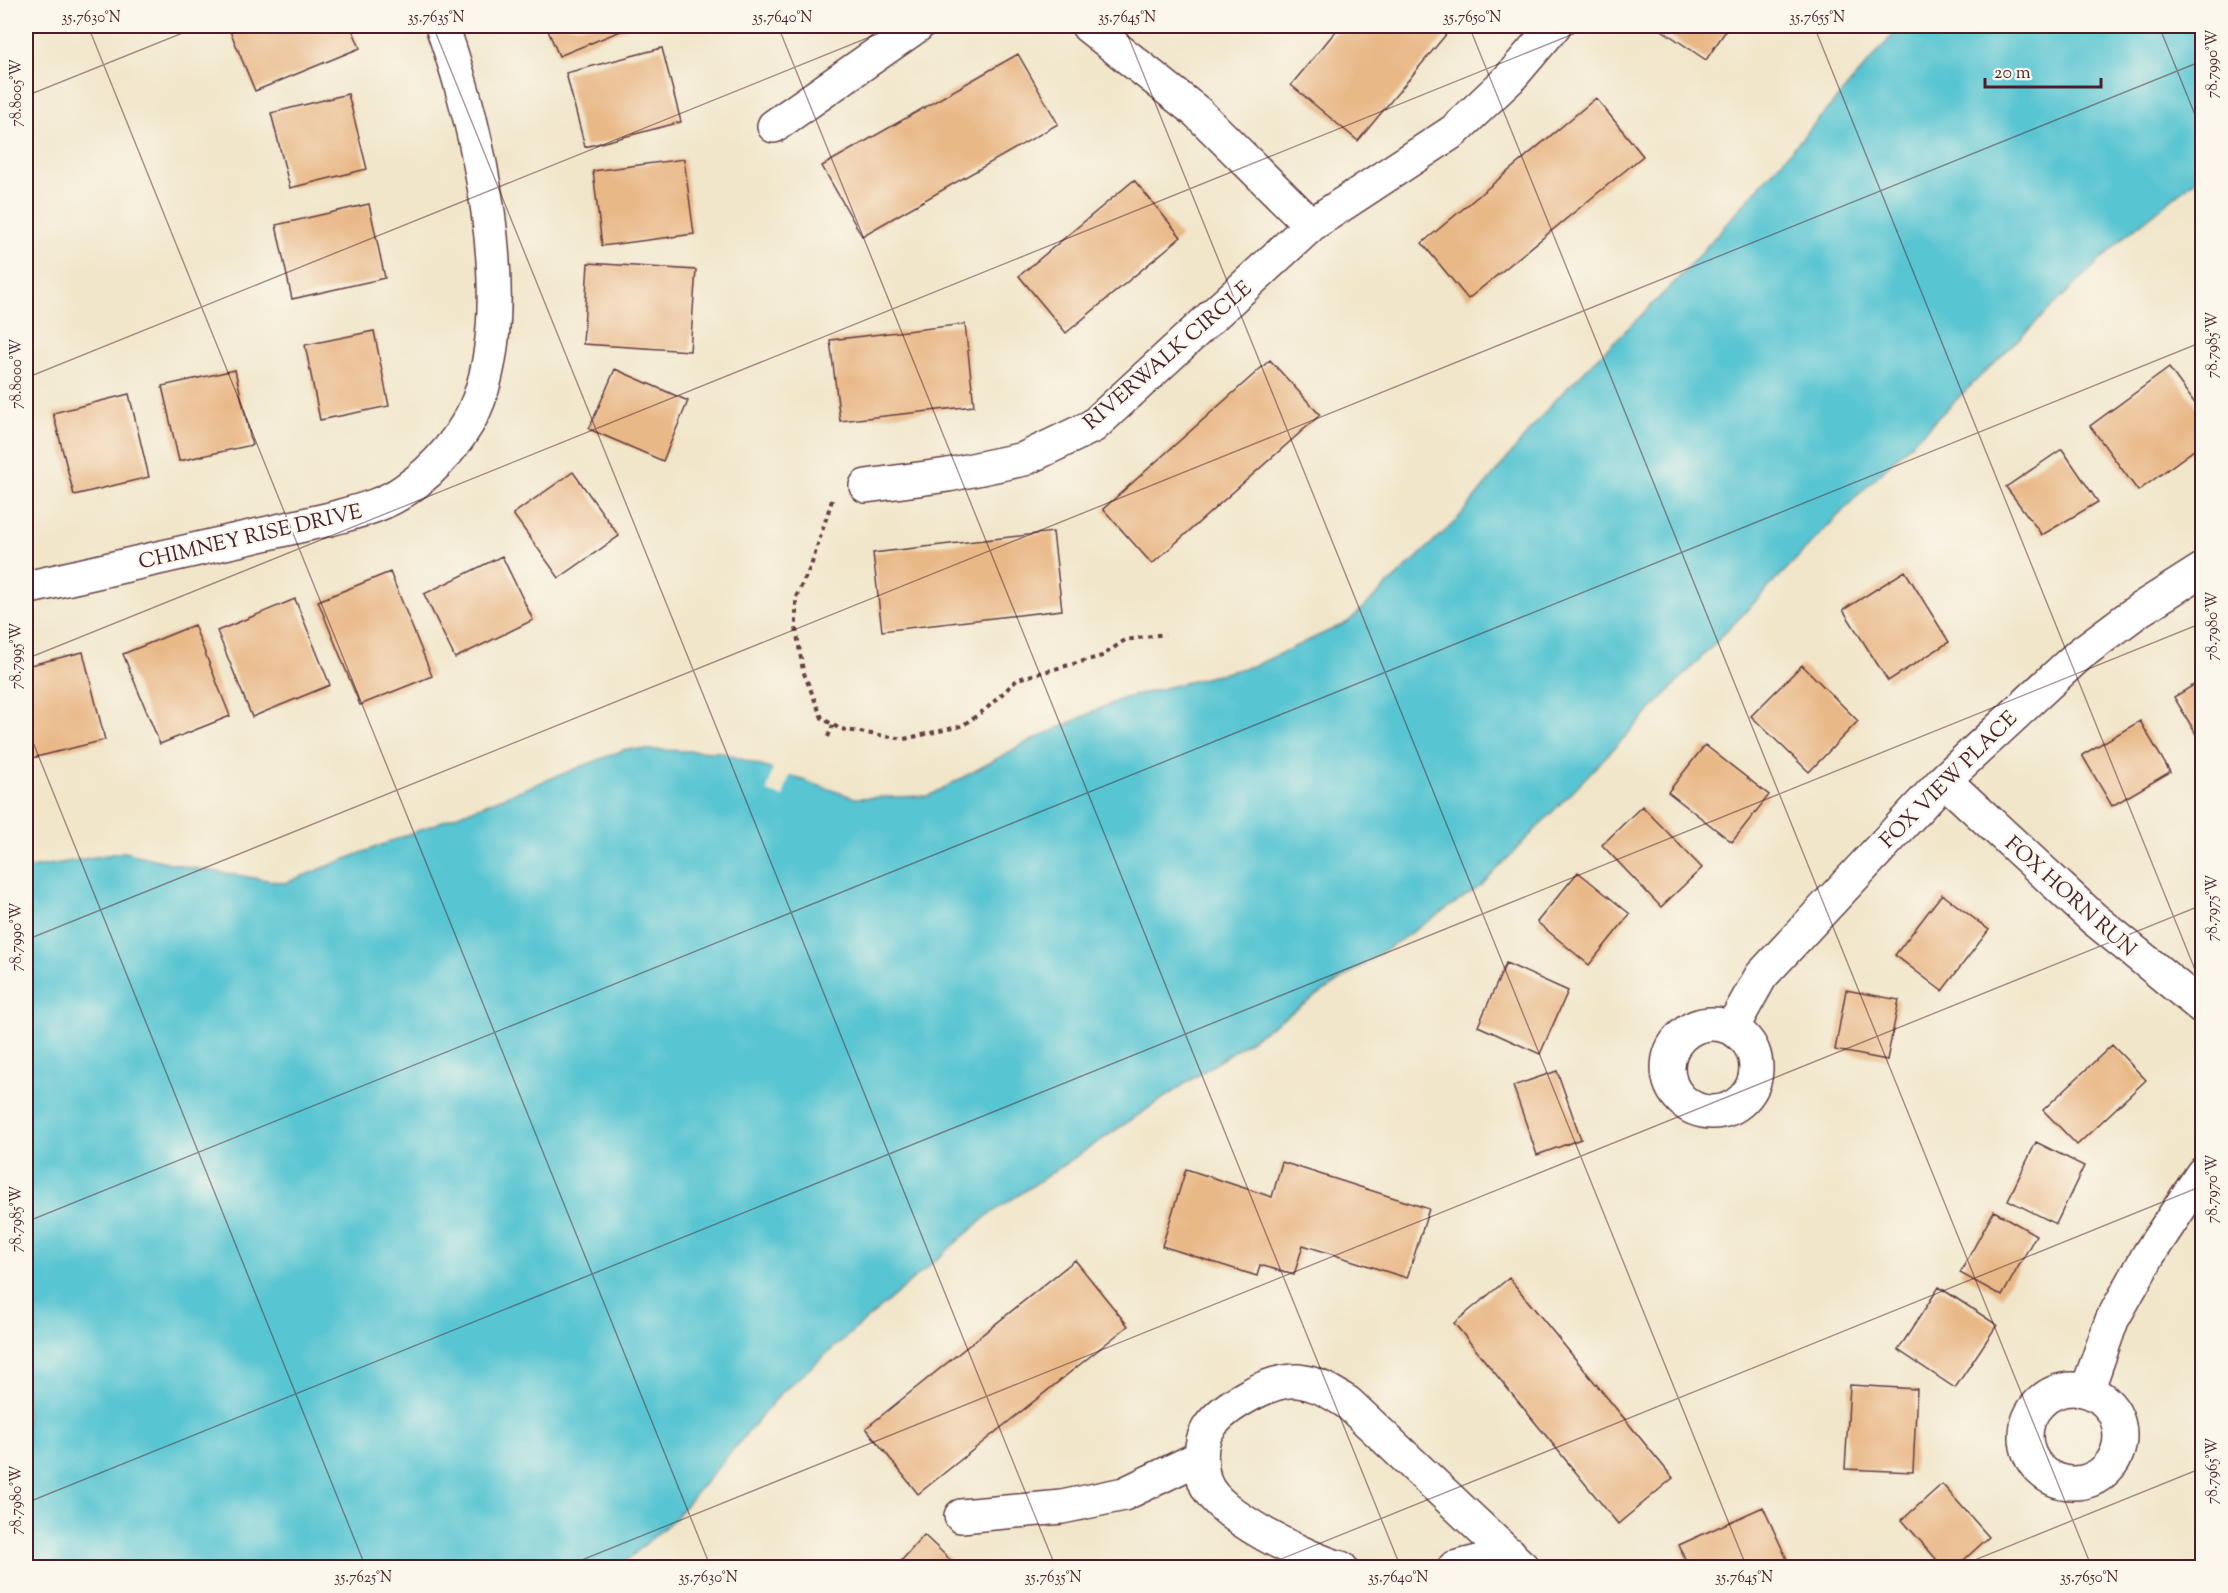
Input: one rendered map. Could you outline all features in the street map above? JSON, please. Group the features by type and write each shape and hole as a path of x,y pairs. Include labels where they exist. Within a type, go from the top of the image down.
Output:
{"street":[{"name":"CHIMNEY RISE DRIVE","path":"26,588 330,519 375,506 405,490 434,466 459,434 478,400 487,366 494,313 490,234 477,149 462,85 442,26"},
{"path":"774,126 917,26"},
{"path":"1088,26 1197,112 1311,225"},
{"name":"RIVERWALK CIRCLE","path":"866,486 948,475 1023,459 1093,426 1311,225 1454,131 1509,79 1554,26"},
{"name":"FOX VIEW PLACE","path":"1732,1028 1761,976 1944,780 2080,654 2139,610 2202,570"},
{"name":"FOX HORN RUN","path":"1944,780 2092,918 2202,1007"},
{"path":"2087,1391 2112,1320 2149,1254 2202,1174"},
{"path":"1341,1568 1320,1562 1252,1527 1221,1504 1205,1484 1201,1456 1208,1430 1240,1399 1273,1385 1297,1381 1325,1388 1348,1403 1517,1561"},
{"path":"961,1516 1062,1507 1124,1494 1201,1456"},
{"path":"1454,1568 1517,1561"}],"path":[{"path":"866,486 842,489 829,503 810,566 796,597 796,628 803,671 822,718 840,729 904,739 962,726 986,709 1018,679 1102,656 1125,640 1165,634"},
{"path":"828,737 833,725"}],"water":[{"path":"1901,26 2202,26 2202,175 2125,236 1856,497 1481,886 987,1216 781,1393 673,1520 619,1567 26,1567 26,869 124,852 187,867 285,883 626,749 720,752 855,798 929,796 1022,745 1121,699 1256,665 1348,622 1456,521 1555,400 1676,281"}],"pier":[{"path":"773,767 790,773 783,797 767,792"}],"building":[{"path":"228,26 351,26 360,48 255,91"},
{"path":"546,26 633,26 559,56"},
{"path":"1340,26 1453,26 1358,141 1291,85"},
{"path":"1656,26 1729,26 1706,60"},
{"path":"662,48 681,122 585,147 566,73"},
{"path":"1018,54 1058,124 862,236 822,166"},
{"path":"348,94 367,169 290,188 271,113"},
{"path":"1596,98 1643,156 1468,299 1422,243"},
{"path":"684,159 694,234 602,246 593,171"},
{"path":"1134,180 1181,237 1066,333 1019,276"},
{"path":"369,204 385,278 292,299 276,225"},
{"path":"588,263 696,270 690,351 583,344"},
{"path":"965,324 974,406 840,421 830,340"},
{"path":"374,331 389,406 320,420 305,345"},
{"path":"1270,360 1320,415 1152,564 1103,509"},
{"path":"2169,368 2202,413 2202,444 2138,491 2090,426"},
{"path":"615,369 688,401 663,461 589,429"},
{"path":"235,370 252,445 179,461 162,386"},
{"path":"129,394 149,477 74,495 53,413"},
{"path":"2062,449 2098,502 2042,535 2006,487"},
{"path":"573,472 619,536 559,578 513,514"},
{"path":"1053,532 1062,610 882,631 873,553"},
{"path":"502,556 533,620 455,658 424,594"},
{"path":"1905,571 1949,642 1888,681 1843,610"},
{"path":"390,572 432,676 360,705 318,601"},
{"path":"295,599 330,685 252,717 217,631"},
{"path":"194,625 230,716 160,744 123,654"},
{"path":"83,652 105,740 28,759 26,666"},
{"path":"1802,665 1858,721 1809,772 1751,716"},
{"path":"2202,680 2202,744 2174,697"},
{"path":"2140,721 2170,772 2112,806 2082,755"},
{"path":"1705,745 1769,795 1732,842 1668,792"},
{"path":"1642,806 1702,868 1661,907 1602,845"},
{"path":"1578,872 1630,914 1589,965 1537,922"},
{"path":"1942,894 1989,930 1942,991 1895,955"},
{"path":"1506,963 1568,991 1540,1054 1478,1026"},
{"path":"1846,990 1899,1000 1887,1060 1835,1050"},
{"path":"2112,1045 2146,1080 2077,1145 2043,1110"},
{"path":"1557,1071 1581,1139 1537,1155 1513,1086"},
{"path":"2036,1142 2084,1166 2056,1224 2008,1200"},
{"path":"1282,1162 1429,1209 1407,1278 1303,1245 1294,1275 1260,1265 1257,1276 1162,1246 1186,1169 1272,1197"},
{"path":"1994,1211 2036,1235 2002,1296 1960,1273"},
{"path":"1075,1260 1128,1326 918,1494 866,1428"},
{"path":"1509,1278 1673,1478 1618,1524 1454,1323"},
{"path":"1939,1287 1997,1325 1955,1388 1898,1350"},
{"path":"1850,1385 1917,1389 1913,1472 1845,1469"},
{"path":"1942,1484 1989,1537 1955,1568 1944,1568 1902,1520"},
{"path":"1763,1507 1791,1568 1689,1568 1679,1545"},
{"path":"924,1535 959,1568 895,1568"}]}
